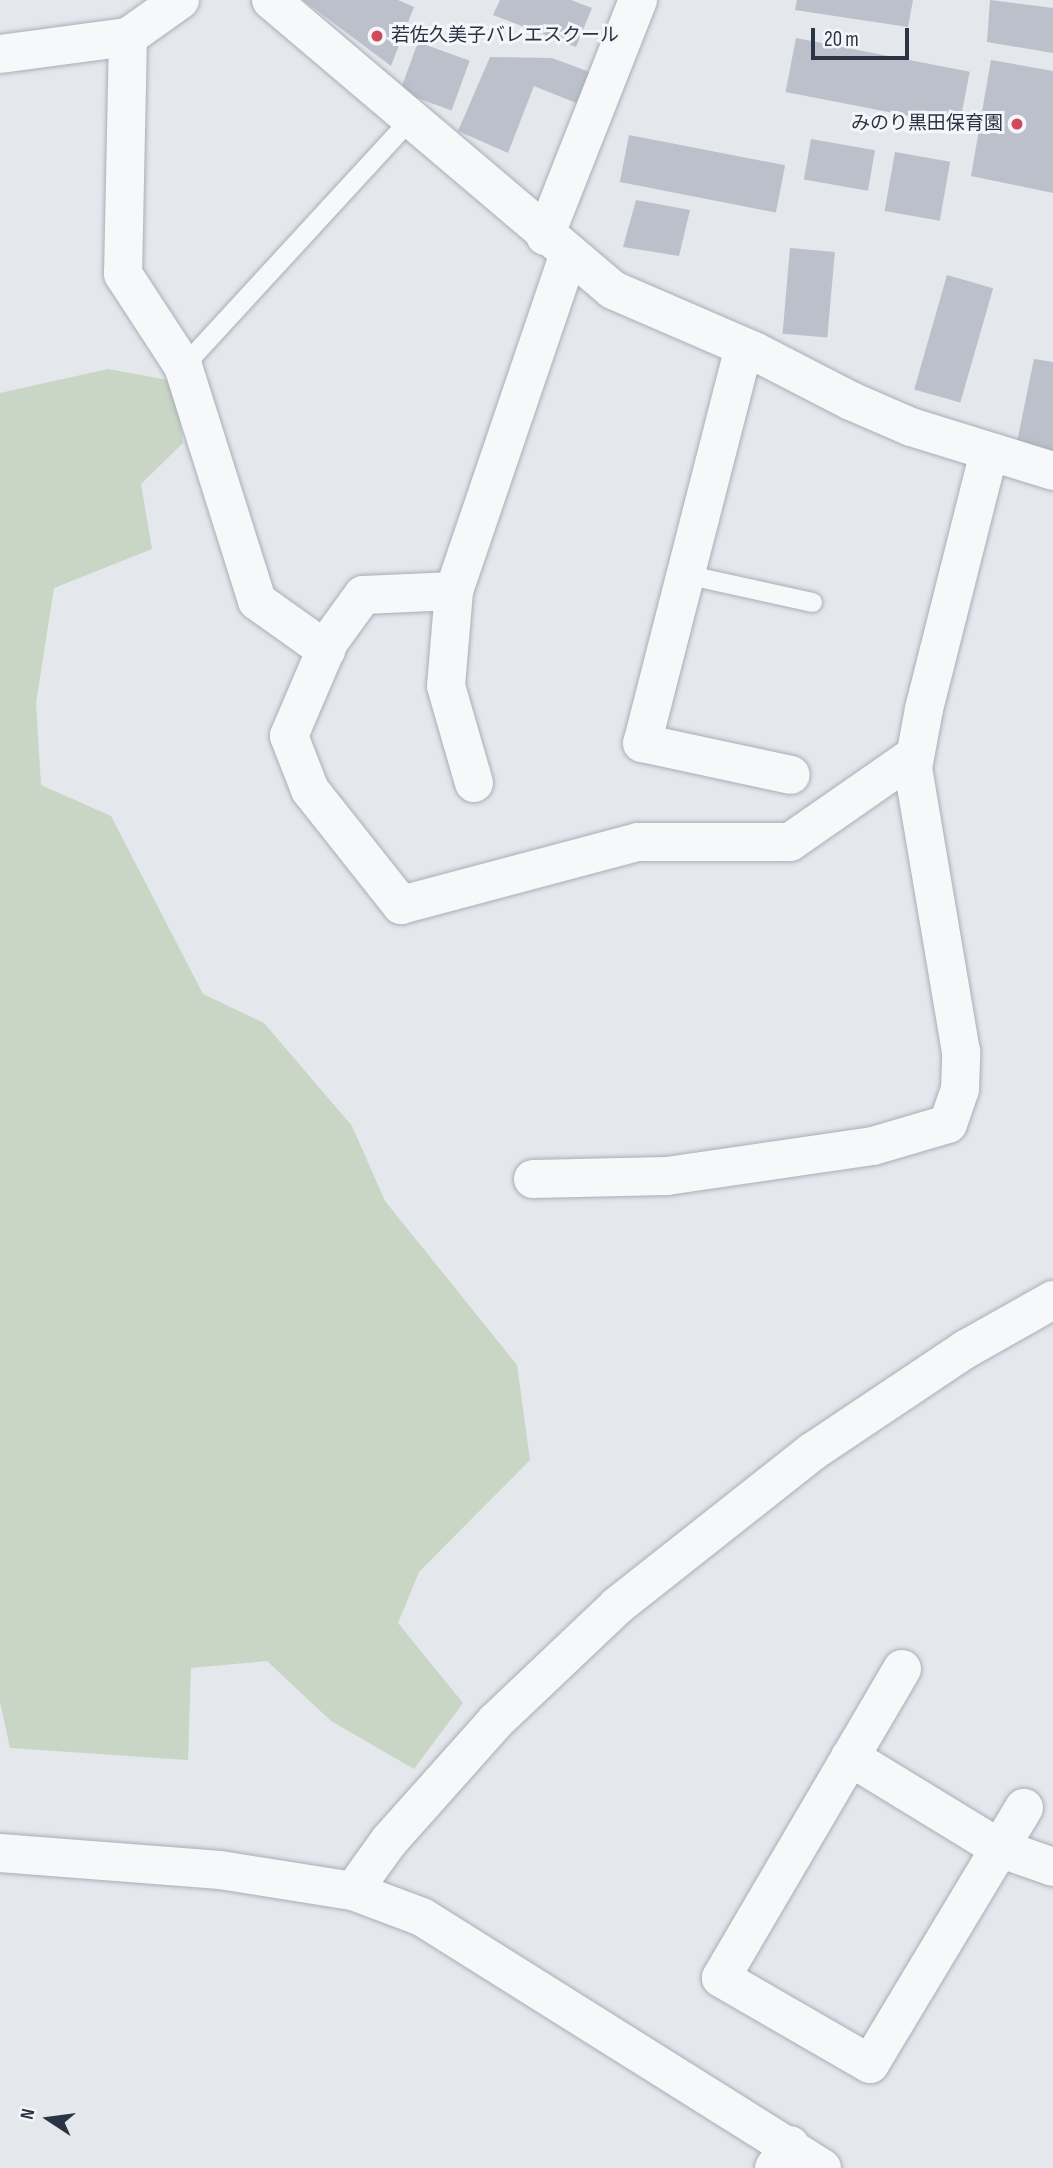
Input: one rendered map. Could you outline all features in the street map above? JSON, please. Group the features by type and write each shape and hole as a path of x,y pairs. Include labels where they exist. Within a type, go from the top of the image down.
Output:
{"street":[{"path":"0,54 128,37 180,0"},
{"path":"271,0 613,290 744,346 851,401 911,427 1053,471"},
{"path":"474,783 446,686 454,591 557,245 638,0"},
{"path":"128,37 123,274 183,366 257,601 326,650"},
{"path":"744,346 642,743 791,775"},
{"path":"533,1179 667,1176 873,1146 948,1124 960,1090 961,1052 913,768 989,452"},
{"path":"454,591 363,595 326,650 289,736 310,790 401,905 638,842 790,842 915,755"},
{"path":"353,1891 389,1841 496,1721 617,1606 812,1452 966,1349 1053,1300"},
{"path":"902,1669 721,1978 870,2064 1024,1808"},
{"path":"850,1757 999,1848 1053,1867"},
{"path":"0,1853 220,1870 353,1891 422,1917 782,2157 821,2168"}],"lane":[{"path":"183,366 410,119"},
{"path":"685,573 811,602"}],"green space":[{"path":"108,369 174,381 183,443 141,484 152,549 54,588 36,703 41,785 111,816 203,994 264,1023 352,1126 385,1201 517,1365 530,1460 419,1572 398,1623 463,1703 414,1769 331,1721 267,1661 191,1668 188,1760 10,1748 0,1702 0,393"}],"building":[{"name":"若佐久美子バレエスクール","path":"303,0 398,0 414,7 391,66"},
{"path":"500,0 571,0 592,8 576,47 493,15"},
{"path":"797,0 913,0 908,27 795,10"},
{"path":"990,0 1053,8 1053,53 987,42"},
{"path":"796,38 970,72 959,126 786,92"},
{"path":"418,42 470,61 452,111 400,92"},
{"path":"490,57 552,58 595,74 581,105 534,86 508,153 458,131"},
{"name":"みのり黒田保育園","path":"991,60 1053,71 1053,193 971,176"},
{"path":"629,135 785,165 776,212 620,182"},
{"path":"811,139 875,150 868,191 804,179"},
{"path":"895,152 950,162 940,221 885,211"},
{"path":"636,200 690,210 679,256 623,247"},
{"path":"790,248 835,252 827,338 783,334"},
{"path":"947,275 993,288 960,403 914,389"},
{"path":"1034,359 1053,362 1053,452 1016,447"}],"place":[{"name":"若佐久美子バレエスクール","path":"377,36"},
{"name":"みのり黒田保育園","path":"1017,124"}]}
